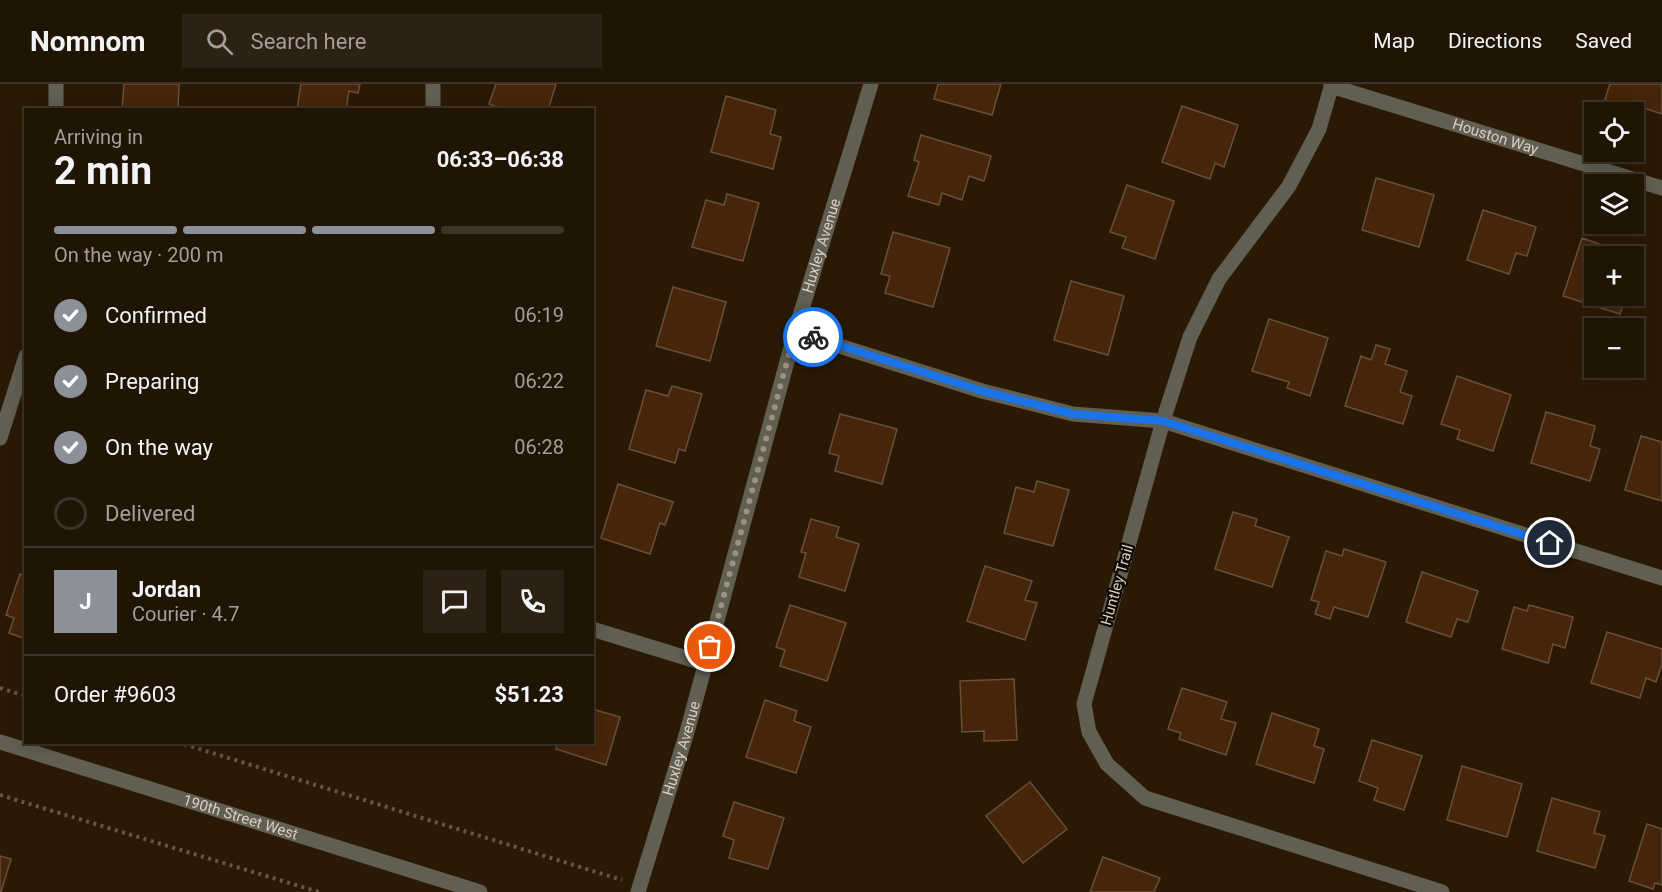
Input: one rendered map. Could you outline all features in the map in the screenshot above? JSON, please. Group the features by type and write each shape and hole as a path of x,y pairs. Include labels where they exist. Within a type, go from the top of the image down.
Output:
{"street":[{"path":"56,84 56,108"},
{"path":"433,84 433,108"},
{"name":"Huxley Avenue","path":"639,889 706,664 795,332 871,84"},
{"name":"Houston Way","path":"1331,85 1662,188"},
{"name":"Huntley Trail","path":"1331,85 1319,129 1289,186 1219,279 1190,337 1163,421 1084,704 1089,732 1107,764 1145,798 1442,892"},
{"path":"795,332 982,391 1073,414 1163,421 1662,578"},
{"path":"0,438 24,362"},
{"path":"594,630 706,664"},
{"name":"190th Street West","path":"0,742 480,892"}],"path":[{"path":"0,688 24,695"},
{"path":"183,744 639,889"},
{"path":"0,795 319,892"}],"building":[{"path":"124,84 179,84 178,108 122,108"},
{"path":"301,84 360,84 358,93 349,91 346,108 297,108"},
{"path":"496,84 556,84 549,108 500,108 489,104"},
{"path":"938,84 1001,84 992,115 934,99"},
{"path":"1610,84 1662,84 1662,114 1644,108 1644,102 1604,102"},
{"path":"726,96 776,110 770,134 781,137 773,169 711,152"},
{"path":"1182,106 1238,125 1224,167 1215,163 1210,179 1162,162"},
{"path":"921,135 991,156 984,181 969,176 962,200 942,193 939,205 908,196 919,162 914,160"},
{"path":"1376,178 1434,195 1419,247 1362,230"},
{"path":"1127,185 1174,201 1155,259 1122,248 1126,237 1110,232"},
{"path":"727,194 759,203 743,261 692,247 706,200 724,205"},
{"path":"1483,210 1536,227 1527,256 1516,253 1509,274 1467,260"},
{"path":"893,232 950,248 933,307 885,293 890,276 881,274"},
{"path":"1582,238 1602,245 1584,246 1584,303 1563,296"},
{"path":"1071,281 1124,296 1108,355 1054,340"},
{"path":"673,287 726,302 710,361 656,346"},
{"path":"1595,306 1623,306 1620,314"},
{"path":"1269,319 1328,338 1310,396 1287,388 1289,382 1252,371"},
{"path":"1376,345 1390,349 1385,364 1407,371 1400,392 1412,396 1403,424 1345,406 1361,356 1371,360"},
{"path":"1457,376 1511,395 1493,451 1457,439 1460,430 1441,424"},
{"path":"672,386 702,394 685,451 679,449 675,463 629,449 646,390 668,396"},
{"path":"1546,412 1595,426 1590,446 1600,449 1590,481 1531,463"},
{"path":"840,414 897,429 882,484 835,471 839,456 829,453"},
{"path":"1641,436 1662,442 1662,501 1625,490"},
{"path":"1037,481 1069,490 1053,546 1004,533 1016,487 1034,492"},
{"path":"618,484 673,502 665,525 660,523 650,554 601,538"},
{"path":"1233,512 1257,519 1255,526 1289,537 1272,587 1215,569"},
{"path":"811,519 839,527 836,537 859,544 845,591 799,577 806,553 801,552"},
{"path":"1344,549 1386,562 1368,617 1334,607 1330,619 1315,614 1319,602 1311,600 1326,551 1342,556"},
{"path":"985,566 1032,581 1025,600 1037,603 1025,640 967,621"},
{"path":"1422,572 1478,591 1468,622 1457,619 1451,637 1406,622"},
{"path":"20,574 24,575 24,638 9,633 14,618 6,615"},
{"path":"790,605 846,623 827,681 780,666 785,650 776,647"},
{"path":"1529,605 1573,617 1565,648 1553,644 1548,663 1502,649 1514,607 1527,611"},
{"path":"1607,632 1662,649 1662,664 1656,682 1646,678 1640,698 1591,683"},
{"path":"1014,679 1017,740 984,741 984,731 962,732 960,681"},
{"path":"1182,688 1227,702 1221,719 1236,723 1226,755 1179,739 1181,733 1168,729"},
{"path":"765,700 797,711 794,721 811,727 796,773 746,757"},
{"path":"594,710 620,717 606,765 556,749 557,744 594,744"},
{"path":"1272,713 1319,729 1314,746 1324,749 1314,783 1256,764"},
{"path":"1372,740 1422,756 1404,810 1374,800 1378,788 1359,781"},
{"path":"1462,766 1522,784 1507,837 1447,820"},
{"path":"1030,782 1067,829 1023,863 986,816"},
{"path":"1552,798 1600,812 1594,833 1605,836 1595,868 1537,851"},
{"path":"734,802 784,818 768,869 729,858 734,840 723,836"},
{"path":"1647,824 1662,829 1662,885 1655,883 1653,889 1629,881"},
{"path":"0,856 11,859 1,892 0,892"},
{"path":"1103,857 1160,878 1154,892 1090,892"}],"way so far":[{"path":"710,647 795,332 813,337"}],"route":[{"path":"813,337 982,391 1073,414 1163,421 1550,543"}]}
